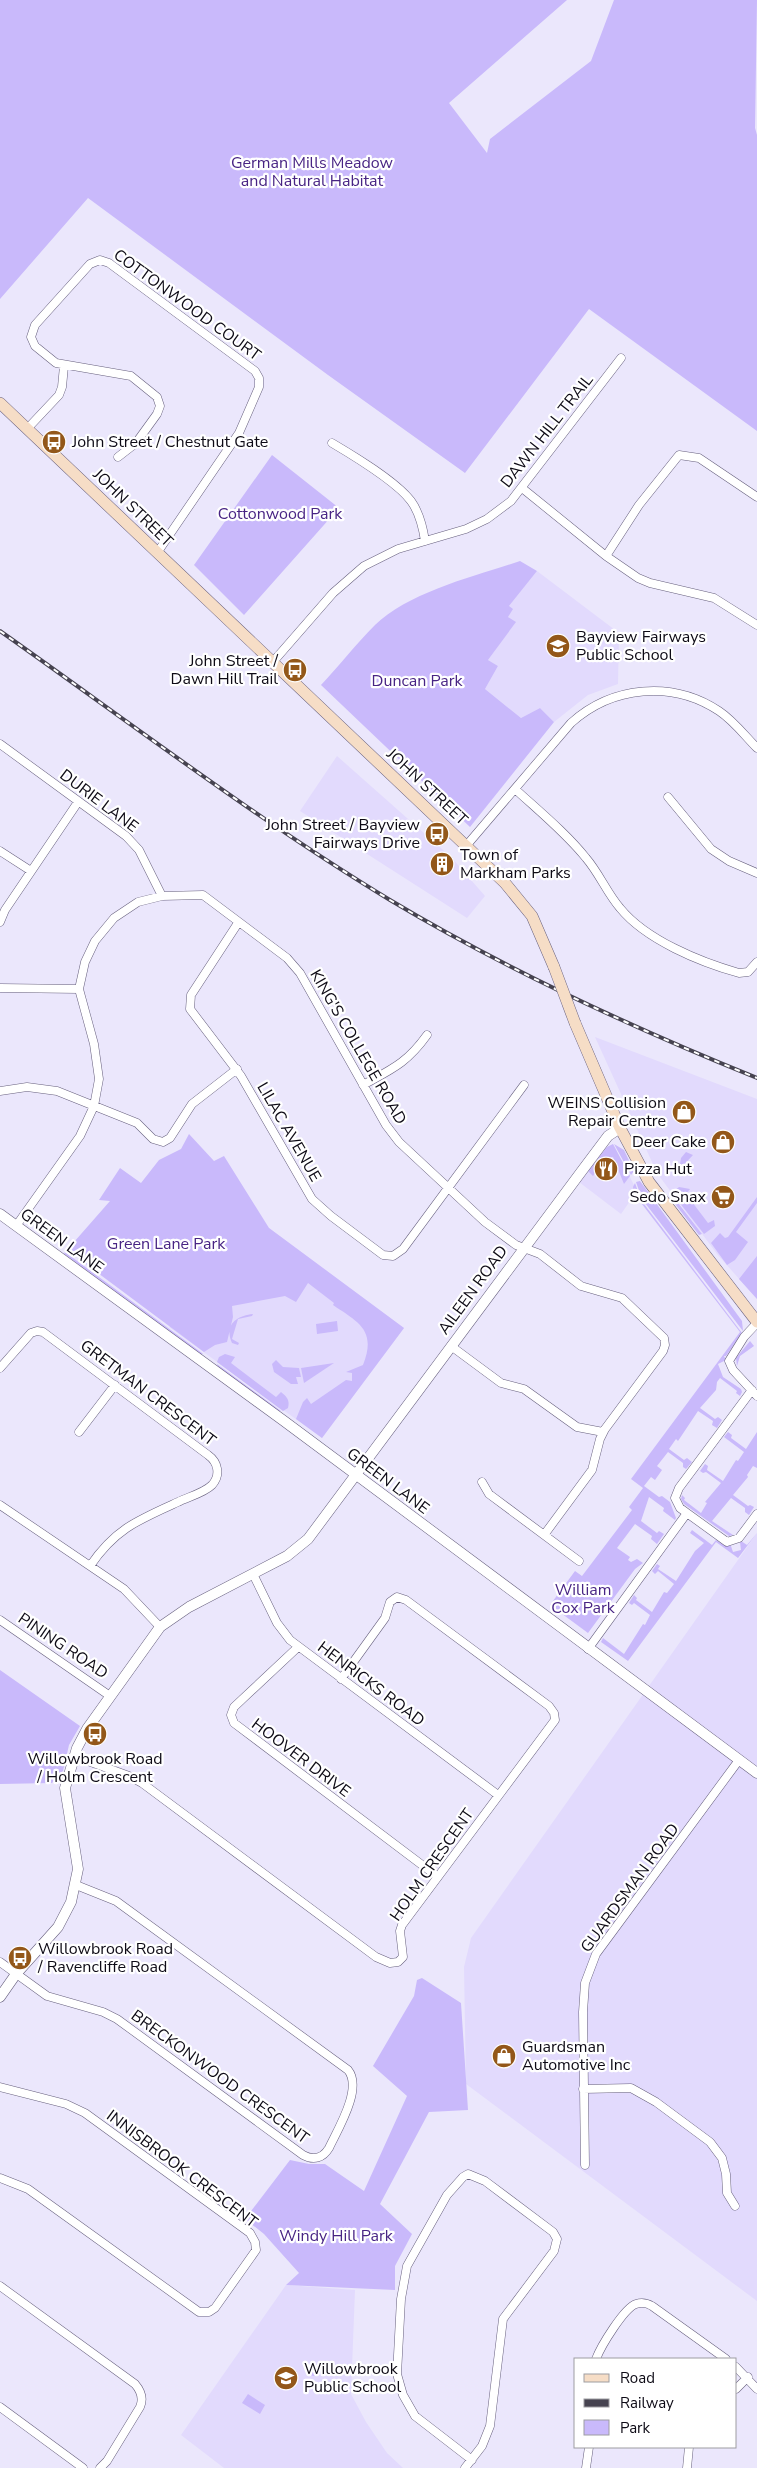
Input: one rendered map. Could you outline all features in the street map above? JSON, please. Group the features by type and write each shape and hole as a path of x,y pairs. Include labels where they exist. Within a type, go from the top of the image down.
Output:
{"main road":[{"name":"JOHN STREET","path":"0,404 505,883 525,906 539,929 575,1023 620,1128 648,1182 757,1322"}],"street":[{"name":"COTTONWOOD COURT","path":"118,456 136,443 157,414 160,408 158,398 130,376 64,366 53,362 31,340 32,331 90,264 102,260 170,308 258,375 259,387 239,433 157,553"},
{"name":"DAWN HILL TRAIL","path":"272,662 333,593 354,574 379,557 466,529 487,519 511,501 621,358"},
{"path":"27,429 59,395 62,387 64,366"},
{"path":"332,443 353,455 405,494 417,512 424,541"},
{"path":"606,556 639,505 679,455 699,458 757,498"},
{"path":"522,488 606,556 638,578 650,583 714,598 757,625"},
{"path":"466,846 577,718 605,700 635,692 659,690 695,698 728,718 756,746"},
{"name":"DURIE LANE","path":"0,744 126,836 140,850 162,896"},
{"path":"515,788 586,858 613,900 628,918 645,932 670,946 739,973 748,972 757,962"},
{"path":"668,797 711,850 729,861 757,873"},
{"path":"0,922 5,910 31,870 78,802"},
{"path":"0,851 31,870"},
{"name":"KING'S COLLEGE ROAD","path":"16,1226 80,1136 94,1106 99,1079 94,1044 80,989 88,955 95,941 114,918 138,902 162,896 203,895 238,923 273,947 300,973 399,1142 485,1222 523,1248 540,1254 585,1287 622,1298 664,1338 663,1351 603,1432"},
{"name":"LILAC AVENUE","path":"238,923 191,995 189,1003 191,1012 237,1069 312,1199 331,1216 384,1255 393,1256 402,1252 524,1086"},
{"path":"0,988 80,989"},
{"path":"364,1085 404,1063 427,1035"},
{"path":"0,1091 27,1087 57,1091 136,1123 154,1139 163,1142 170,1138 192,1104 237,1069"},
{"name":"AILEEN ROAD","path":"0,1998 16,1974 58,1927 71,1902 76,1884 76,1850 65,1788 74,1756 84,1734 110,1696 160,1627 179,1613 287,1556 308,1539 608,1136 620,1128"},
{"name":"GREEN LANE","path":"0,1214 356,1475 757,1773"},
{"path":"757,1322 730,1359 732,1368 754,1393 677,1492 676,1503 724,1541 729,1542 739,1538 757,1514"},
{"name":"GRETMAN CRESCENT","path":"0,1368 29,1335 40,1331 211,1457 216,1463 217,1474 215,1481 207,1489 151,1514 115,1534 104,1545 90,1566"},
{"path":"451,1346 501,1383 524,1389 577,1427 603,1432 592,1470 544,1535"},
{"path":"80,1432 114,1385"},
{"path":"482,1482 489,1494 579,1560"},
{"path":"0,1505 130,1594 160,1627"},
{"path":"588,1649 687,1513"},
{"name":"HENRICKS ROAD","path":"253,1574 277,1623 298,1647 498,1795"},
{"name":"HOLM CRESCENT","path":"74,1756 129,1776 142,1783 376,1957 390,1963 398,1962 403,1957 400,1931 402,1925 555,1720 554,1713 550,1706 402,1598 397,1597 390,1602 385,1618 341,1679"},
{"name":"PINING ROAD","path":"0,1620 110,1696"},
{"name":"HOOVER DRIVE","path":"298,1647 234,1707 231,1715 234,1723 438,1877"},
{"name":"GUARDSMAN ROAD","path":"585,2165 583,2089 584,1993 596,1954 739,1760"},
{"name":"BRECKONWOOD CRESCENT","path":"0,1962 47,1996 103,2012 118,2019 303,2155 318,2158 327,2152 354,2090 353,2078 348,2070 116,1901 76,1884"},
{"name":"INNISBROOK CRESCENT","path":"0,2087 66,2104 84,2113 250,2234 255,2242 256,2250 215,2308 206,2312 199,2312 28,2189 0,2178"},
{"path":"583,2089 631,2088 656,2102 710,2142 722,2158 726,2174 727,2193 735,2206"},
{"path":"465,2468 472,2460 482,2446 493,2415 499,2336 503,2319 554,2251 557,2239 553,2232 485,2181 468,2174 463,2176 447,2195 407,2266 402,2288 397,2374 403,2395 415,2416 424,2426 472,2460"},
{"path":"0,2286 134,2384 140,2391 142,2400 140,2407 107,2461 100,2468"},
{"path":"596,2358 604,2342 627,2311 634,2305 642,2303 652,2306 725,2358"},
{"path":"737,2368 757,2389"},
{"path":"737,2388 748,2378"},
{"path":"0,2407 83,2468"},
{"path":"586,2468 590,2448"},
{"path":"687,2468 689,2448"}],"shaded area":[{"name":"Bayview Fairways Public School","path":"537,571 619,633 618,684 588,695 554,722 540,708 521,718 485,689 498,666 488,660 515,623 508,617 509,606"},
{"path":"337,756 451,857 485,896 467,918 300,811"},
{"path":"595,1037 757,1099 757,1299 717,1254 657,1173"},
{"path":"613,1144 637,1191 621,1214 579,1182 607,1147"},
{"path":"269,1228 404,1328 322,1438 169,1327"},
{"path":"757,1533 757,2301 466,2084 464,1967 471,1938"},
{"name":"Willowbrook Public School","path":"286,2285 355,2290 351,2394 366,2422 387,2453 403,2468 224,2468 181,2435"}],"green space":[{"name":"German Mills Meadow and Natural Habitat","path":"0,0 567,0 449,103 487,153 490,139 591,61 614,0 757,0 755,128 757,135 757,431 589,309 465,473 328,375 88,198 0,299"},
{"name":"Cottonwood Park","path":"272,455 339,508 244,615 194,565"},
{"name":"Duncan Park","path":"520,561 537,571 509,606 513,609 508,617 516,622 488,660 498,666 485,689 521,718 540,708 554,722 470,827 321,685 368,632 389,613 443,586"},
{"name":"Green Lane Park","path":"189,1134 214,1161 224,1156 269,1228 404,1328 322,1438 296,1419 303,1402 307,1398 311,1404 346,1380 352,1381 352,1373 346,1372 363,1365 368,1343 363,1328 357,1322 333,1305 334,1303 308,1283 296,1302 285,1296 232,1306 233,1317 227,1342 215,1345 204,1352 67,1250 110,1201 99,1200 120,1168 141,1183 159,1160 181,1149"},
{"path":"613,1144 630,1176 624,1184 613,1157 608,1157 593,1176 588,1171 607,1147"},
{"path":"614,1144 624,1150 634,1171 631,1175"},
{"path":"686,1152 693,1155 679,1170 681,1158"},
{"path":"640,1181 742,1321 743,1331 642,1199 636,1182"},
{"name":"William Cox Park","path":"635,1183 641,1200 742,1333 726,1356 724,1356 726,1360 718,1364 723,1377 741,1389 742,1392 740,1396 736,1393 737,1391 720,1378 717,1382 716,1390 700,1408 715,1419 718,1417 722,1420 717,1428 712,1425 713,1421 698,1411 678,1441 676,1439 669,1449 684,1460 687,1458 692,1462 686,1469 683,1467 683,1463 668,1452 657,1466 662,1470 655,1480 651,1477 644,1486 659,1497 662,1496 670,1502 676,1518 675,1520 663,1511 664,1508 649,1497 641,1521 657,1533 659,1531 664,1534 657,1544 651,1539 652,1536 635,1524 617,1548 630,1557 628,1560 631,1562 637,1559 643,1563 635,1569 588,1633 550,1605 575,1571 582,1576 632,1510 629,1507 643,1488 631,1479 740,1332 635,1195 633,1187"},
{"path":"679,1187 690,1189 686,1194 708,1223 714,1220 715,1226 704,1234 672,1193"},
{"path":"672,1195 702,1234 699,1235 672,1200"},
{"path":"757,1197 757,1203 736,1232 748,1242 735,1260 727,1265 711,1243 720,1233 725,1238 728,1237"},
{"path":"65,1252 203,1354 199,1354 64,1254"},
{"path":"757,1256 757,1299 739,1279"},
{"path":"253,1314 252,1316 238,1319 232,1339 239,1343 238,1345 232,1343 230,1331 233,1322 241,1317"},
{"path":"337,1321 338,1331 317,1334 316,1324"},
{"path":"750,1341 754,1346 740,1356 737,1366 736,1358"},
{"path":"225,1354 235,1357 231,1363 276,1397 281,1392 288,1401 288,1408 283,1411 217,1362 219,1357"},
{"path":"276,1360 283,1367 299,1368 301,1377 296,1377 298,1384 291,1384 274,1372 272,1364"},
{"path":"334,1363 304,1383 301,1368"},
{"path":"217,1364 281,1411 277,1411 218,1368"},
{"path":"728,1432 732,1435 731,1438 746,1449 757,1432 757,1468 753,1466 747,1475 748,1477 733,1495 748,1506 754,1507 749,1515 745,1512 745,1508 731,1498 712,1521 733,1535 729,1536 684,1504 681,1499 682,1495 685,1498 684,1500 701,1513 707,1503 705,1502 721,1483 706,1472 700,1471 705,1464 708,1466 707,1470 723,1481 736,1460 738,1461 744,1452 724,1437"},
{"path":"692,1530 712,1545 716,1540 724,1545 731,1546 733,1552 741,1550 741,1541 747,1545 757,1533 738,1558 716,1542 628,1661 601,1642 603,1638 624,1654 650,1615 634,1603 632,1605 629,1603 634,1595 637,1598 636,1600 652,1612 664,1592 667,1593 674,1584 658,1571 655,1574 652,1571 657,1564 660,1566 658,1569 676,1581 695,1551 704,1543 690,1533"},
{"path":"0,1670 80,1726 69,1745 63,1771 52,1783 0,1784"},
{"name":"Windy Hill Park","path":"422,1978 461,2003 468,2110 429,2112 380,2204 412,2234 395,2266 395,2290 286,2285 299,2273 264,2234 245,2219 290,2160 309,2164 325,2164 364,2191 407,2096 373,2066 414,1996 417,1980"},
{"path":"316,2364 319,2365 319,2375 312,2376 309,2375 308,2368 309,2365"},
{"path":"248,2394 265,2405 260,2414 242,2403"}],"railway":[{"path":"0,631 241,803 340,869 434,926 524,974 616,1018 757,1078"}],"place":[{"name":"John Street / Chestnut Gate","path":"54,442"},
{"name":"Bayview Fairways Public School","path":"558,646"},
{"name":"John Street / Dawn Hill Trail","path":"295,670"},
{"name":"John Street / Bayview Fairways Drive","path":"437,834"},
{"name":"Town of Markham Parks","path":"442,864"},
{"name":"WEINS Collision Repair Centre","path":"684,1112"},
{"name":"Deer Cake","path":"723,1142"},
{"name":"Pizza Hut","path":"606,1169"},
{"name":"Sedo Snax","path":"723,1197"},
{"name":"Willowbrook Road / Holm Crescent","path":"95,1734"},
{"name":"Willowbrook Road / Ravencliffe Road","path":"20,1958"},
{"name":"Guardsman Automotive Inc","path":"504,2056"},
{"name":"Willowbrook Public School","path":"286,2378"}]}
